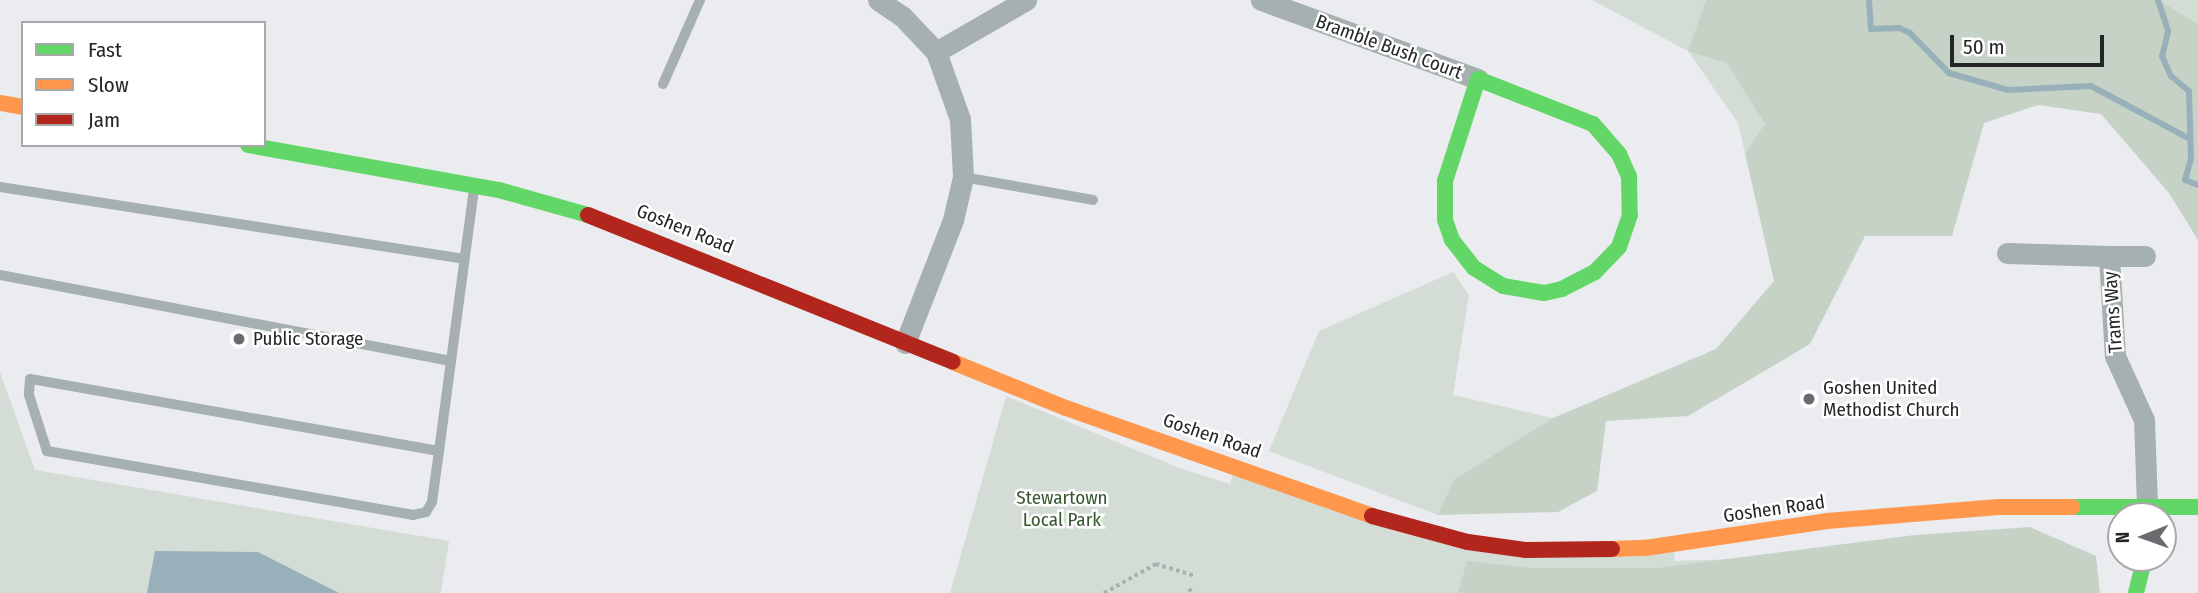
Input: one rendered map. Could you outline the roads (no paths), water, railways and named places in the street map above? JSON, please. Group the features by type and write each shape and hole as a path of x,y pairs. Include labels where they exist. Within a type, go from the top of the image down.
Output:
{"street":[{"path":"878,0 902,16 936,52 960,119 963,177 953,220 905,343"},
{"path":"936,52 1026,0"},
{"name":"Bramble Bush Court","path":"1261,0 1478,79 1593,124 1619,154 1629,176 1630,215 1619,247 1595,272 1562,289 1544,293 1503,286 1474,268 1452,240 1446,220 1445,181 1478,79"},
{"path":"0,103 21,107"},
{"name":"Goshen Road","path":"259,147 474,185 570,209 643,234 1066,408 1396,524 1468,542 1525,550 1645,548 1827,522 1998,507 2107,510"},
{"name":"Trams Way","path":"2007,253 2109,256 2115,356 2144,420 2147,502"},
{"path":"2109,256 2145,256"},
{"name":"Goshen Road","path":"2177,509 2198,507"},
{"path":"2136,593 2141,572"}],"lane":[{"path":"663,83 700,0"},
{"path":"963,177 1093,200"},
{"path":"439,451 30,379 29,395 47,451 413,515 426,512 432,502 439,451 451,361 474,185"},
{"path":"0,187 464,260"},
{"path":"0,275 451,361"}],"water":[{"path":"155,551 258,552 339,593 147,593"}],"waterway":[{"path":"1869,0 1871,29 1899,28 1910,33 1949,73 2008,90 2091,86 2188,138"},
{"path":"2158,0 2168,31 2162,56 2171,76 2189,91 2191,159 2185,180 2198,185"}],"place":[{"name":"Public Storage","path":"239,339"},
{"name":"Goshen United Methodist Church","path":"1809,399"}],"park label":[{"name":"Stewartown Local Park","path":"1062,509"}]}
